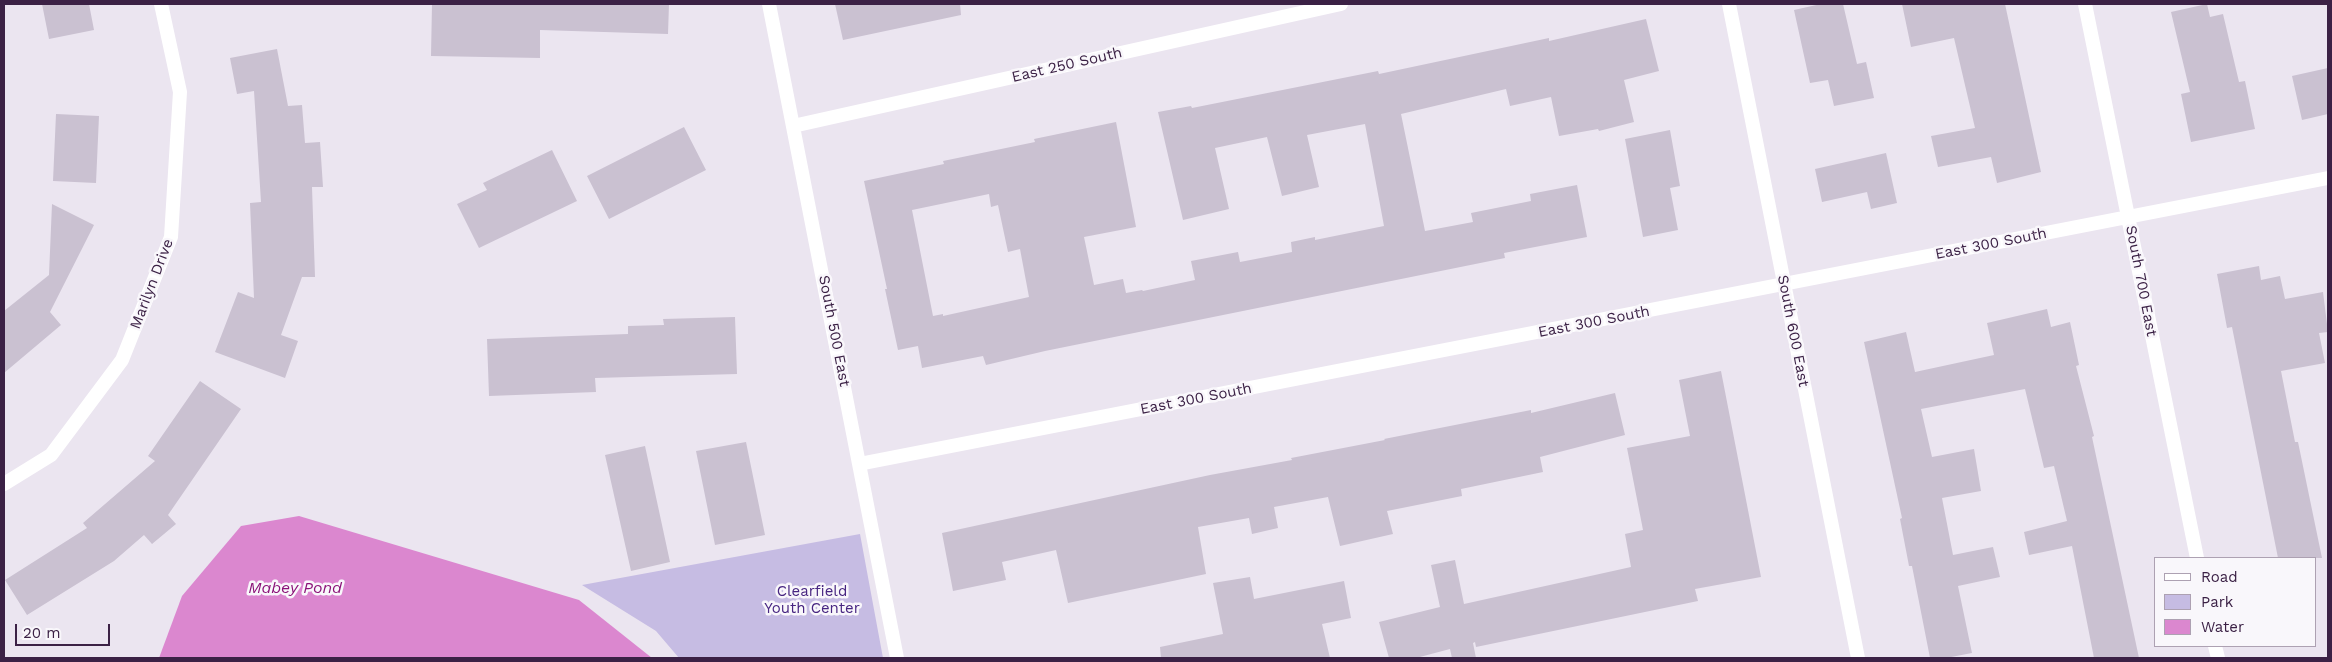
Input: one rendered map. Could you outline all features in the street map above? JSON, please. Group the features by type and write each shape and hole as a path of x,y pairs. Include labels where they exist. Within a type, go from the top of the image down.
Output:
{"street":[{"name":"Marilyn Drive","path":"4,484 50,455 122,360 171,237 180,92 161,4"},
{"name":"South 500 East","path":"769,4 897,658"},
{"name":"East 250 South","path":"793,126 1341,4"},
{"name":"South 600 East","path":"1729,4 1857,658"},
{"name":"South 700 East","path":"2085,4 2197,557"},
{"name":"East 300 South","path":"860,464 2328,178"}],"green space":[{"name":"Clearfield Youth Center","path":"860,534 883,658 679,658 656,631 582,585"}],"water":[{"name":"Mabey Pond","path":"299,516 579,600 652,658 159,658 182,596 241,526"}],"building":[{"path":"42,4 89,4 94,30 49,39"},
{"path":"432,4 669,4 668,34 540,30 540,58 431,56"},
{"path":"835,4 960,4 961,15 843,40"},
{"path":"1821,4 1843,4 1857,64 1866,62 1874,98 1834,106 1828,80 1810,83 1794,10"},
{"path":"1902,4 2005,4 2041,172 1997,183 1991,157 1938,167 1931,136 1975,128 1954,38 1911,47"},
{"path":"2207,4 2210,17 2223,14 2239,82 2245,81 2255,129 2191,142 2181,94 2190,92 2171,12"},
{"path":"1646,19 1659,71 1624,80 1634,122 1599,131 1598,129 1559,136 1551,97 1510,106 1506,89 1401,114 1425,231 1473,222 1471,213 1531,201 1530,194 1577,185 1587,237 1504,253 1505,258 1045,351 986,365 983,356 922,368 918,346 898,350 864,181 944,164 943,161 1035,142 1034,139 1116,122 1136,227 1084,237 1094,285 1123,279 1126,293 1143,291 1195,280 1191,261 1238,252 1240,262 1292,252 1291,242 1315,237 1315,240 1384,226 1365,124 1307,135 1319,187 1282,196 1267,137 1215,148 1229,209 1183,220 1158,112 1191,106 1192,108 1378,71 1379,74 1549,38 1549,41","holes":["989,194 991,207 998,205 1008,252 1020,249 1029,297 943,316 943,314 933,316 912,210"]},
{"path":"277,49 288,106 302,105 305,143 320,142 323,187 312,187 315,277 302,277 281,335 298,341 285,378 215,352 238,292 254,298 250,203 261,202 254,91 237,94 230,58"},
{"path":"2328,68 2328,114 2302,120 2292,76"},
{"path":"56,114 99,116 96,183 53,181"},
{"path":"684,127 706,170 609,219 587,176"},
{"path":"1670,130 1680,186 1670,188 1678,230 1643,237 1625,139"},
{"path":"552,150 577,201 479,248 457,204 487,190 483,183"},
{"path":"1886,153 1897,203 1871,209 1867,192 1822,202 1815,169"},
{"path":"52,204 94,225 50,312 61,325 4,373 4,311 49,275"},
{"path":"2259,266 2261,280 2280,276 2285,299 2323,292 2328,332 2319,333 2325,363 2281,371 2295,442 2298,442 2322,558 2278,557 2232,327 2227,328 2217,274"},
{"path":"2047,309 2051,327 2070,322 2079,365 2076,366 2094,436 2092,437 2139,658 2094,658 2072,546 2029,555 2024,532 2067,521 2054,466 2044,468 2025,389 1921,409 1932,457 1974,449 1981,491 1942,498 1953,555 1993,547 2000,577 1958,586 1972,653 1946,658 1930,658 1912,566 1909,566 1900,519 1902,518 1864,342 1906,332 1915,372 1994,355 1987,323"},
{"path":"735,317 737,374 595,378 596,392 489,396 487,339 628,334 628,326 664,325 663,319"},
{"path":"1721,371 1761,577 1695,589 1698,601 1476,647 1475,642 1473,643 1476,658 1452,658 1450,649 1416,658 1389,658 1379,622 1440,607 1431,565 1455,560 1464,604 1631,567 1625,534 1643,530 1627,448 1690,436 1679,380"},
{"path":"200,381 241,409 168,515 176,524 152,544 144,535 114,561 27,615 5,580 87,528 83,523 155,461 148,456"},
{"path":"1615,393 1625,435 1540,457 1543,472 1461,489 1462,496 1387,511 1393,534 1340,546 1328,497 1274,507 1278,528 1252,534 1249,518 1198,527 1206,574 1068,603 1056,550 1002,562 1006,580 953,591 942,533 1384,439 1531,410 1531,413"},
{"path":"746,442 765,535 715,545 696,451"},
{"path":"645,446 670,562 631,571 605,455"},
{"path":"1250,577 1254,599 1344,581 1351,618 1322,624 1330,658 1161,658 1160,647 1223,634 1213,583"}]}
